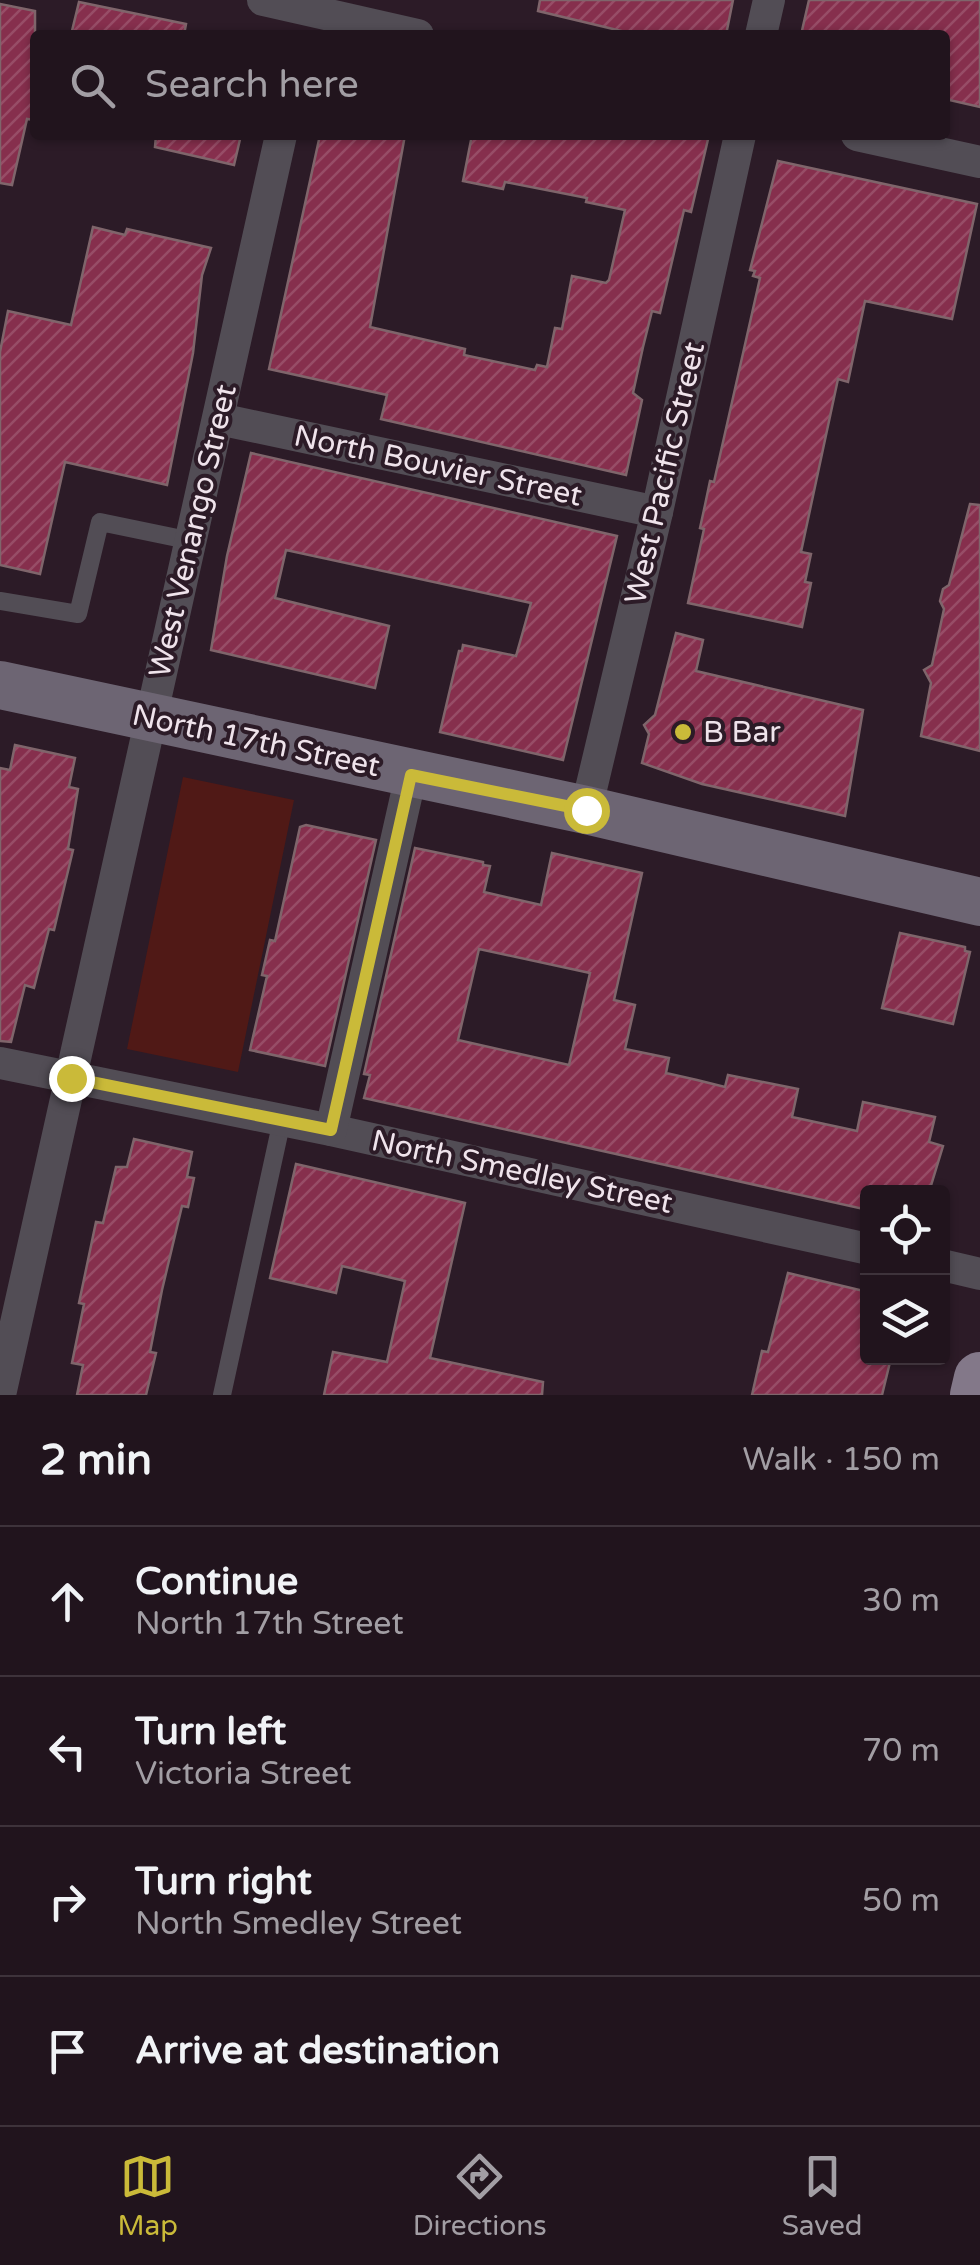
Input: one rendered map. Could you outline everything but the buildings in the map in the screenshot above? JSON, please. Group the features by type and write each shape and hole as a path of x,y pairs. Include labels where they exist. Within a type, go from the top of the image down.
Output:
{"main road":[{"path":"976,1395 980,1378"}],"street":[{"path":"263,0 307,15 390,30"},
{"path":"763,30 769,0"},
{"name":"West Venango Street","path":"0,1395 280,140"},
{"name":"West Pacific Street","path":"586,810 739,140"},
{"path":"880,140 980,162"},
{"name":"North Bouvier Street","path":"219,419 657,512"},
{"name":"North 17th Street","path":"0,684 586,810 980,902"},
{"path":"331,1130 411,775"},
{"name":"North Smedley Street","path":"0,1063 331,1130 860,1247"},
{"path":"950,1267 980,1274"}],"lane":[{"path":"0,601 78,614 100,522 192,541"},
{"path":"222,1395 282,1120"}],"shaded area":[{"path":"183,777 294,800 238,1072 127,1049"}],"place":[{"name":"B Bar","path":"683,732"}],"route":[{"path":"71,1078 331,1130 411,775 586,810"}]}
